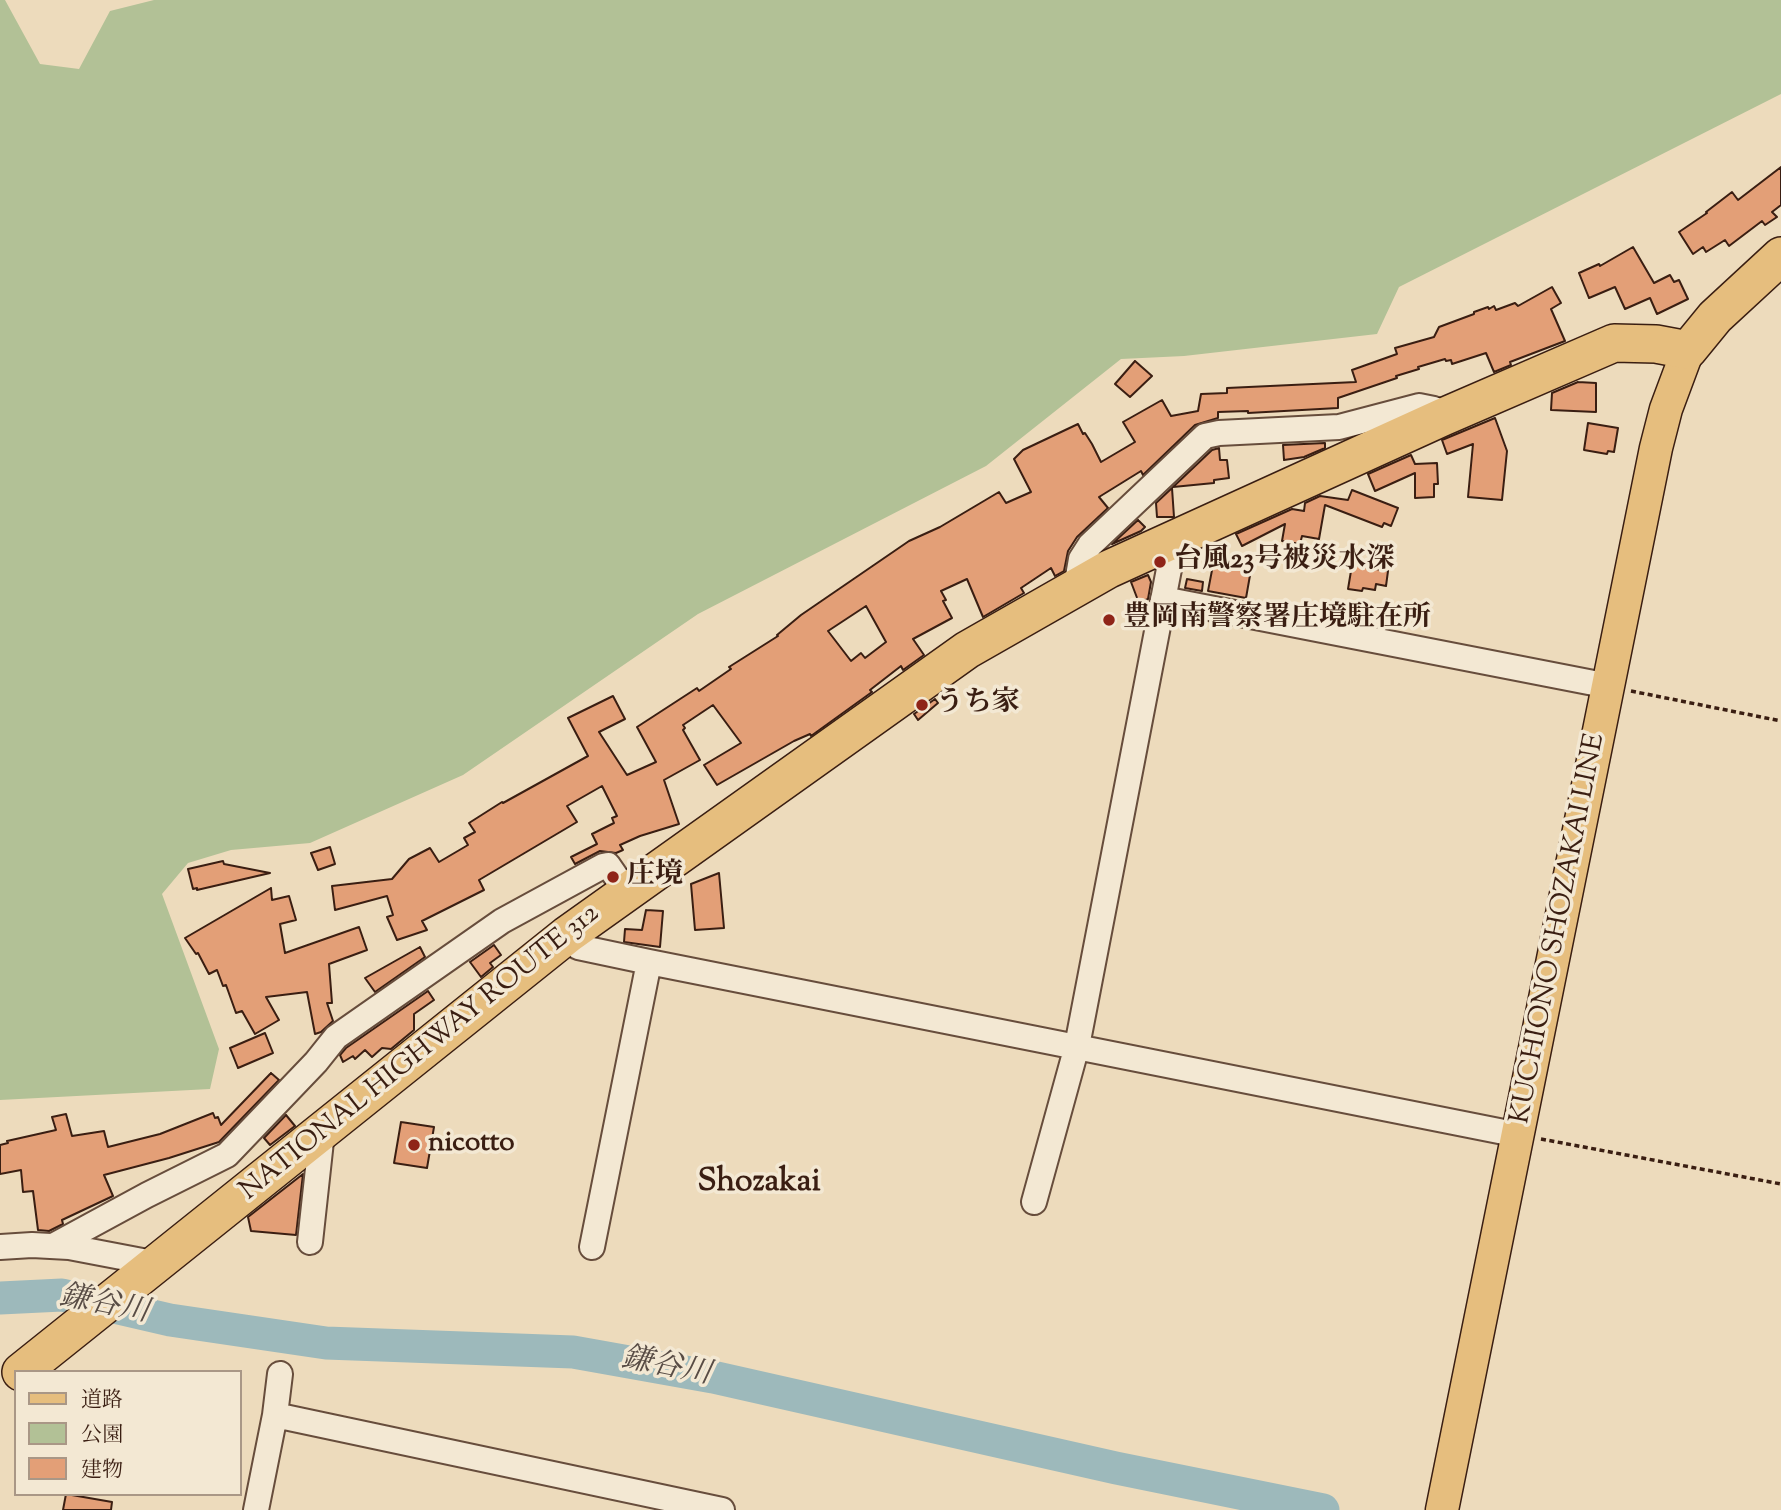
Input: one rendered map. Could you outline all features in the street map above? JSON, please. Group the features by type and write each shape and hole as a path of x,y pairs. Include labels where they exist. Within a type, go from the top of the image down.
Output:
{"highway":[{"path":"1688,350 1714,317 1781,256"},
{"name":"NATIONAL HIGHWAY ROUTE 312","path":"24,1370 567,935 967,650 1076,588 1099,557 1167,543 1443,417 1614,343 1656,344 1688,350"}],"main road":[{"name":"KUCHIONO SHOZAKAI LINE","path":"1444,1498 1660,435 1675,380 1688,350"}],"street":[{"path":"1099,557 1205,436 1339,426 1419,406 1434,409 1443,417"},
{"path":"1034,1202 1077,1046 1163,599 1171,551 1167,543"},
{"path":"1163,599 1609,686"},
{"path":"53,1246 227,1155 316,1062 336,1037 502,921 603,866 608,865 626,891"},
{"path":"567,935 578,947 649,962 1519,1135"},
{"path":"592,1247 649,962"},
{"path":"310,1242 322,1132"},
{"path":"0,1247 53,1246 153,1268"},
{"path":"256,1510 275,1415 280,1374"},
{"path":"275,1415 722,1510"}],"path":[{"path":"1609,686 1781,721"},
{"path":"1519,1135 1781,1184"}],"green space":[{"path":"0,0 5,0 40,64 79,69 110,11 154,0 1781,0 1781,94 1399,287 1377,334 1184,356 1121,359 986,466 698,614 463,775 310,843 231,850 188,863 162,894 219,1049 210,1089 0,1100"}],"building":[{"path":"1781,167 1781,205 1772,212 1777,217 1765,225 1762,221 1729,246 1725,240 1706,252 1703,247 1693,254 1679,232 1732,192 1738,200"},
{"path":"1633,247 1654,283 1670,275 1674,282 1679,280 1688,299 1657,314 1650,298 1625,309 1615,287 1589,298 1579,273 1599,264 1600,266"},
{"path":"1552,287 1561,303 1551,309 1565,341 1510,362 1511,365 1494,372 1486,353 1452,364 1451,360 1445,359 1338,398 1338,408 1218,412 1218,418 1195,425 1143,475 1141,471 1099,497 1108,508 1077,537 1068,551 1064,571 1055,576 1051,568 1021,588 1024,593 983,617 967,579 941,591 952,618 913,639 924,655 903,670 901,666 870,690 872,692 811,736 810,734 794,741 717,785 704,765 741,743 713,705 683,725 683,730 700,760 664,780 679,824 620,845 623,850 616,853 600,851 575,864 571,857 597,844 592,834 614,823 612,818 617,816 602,786 567,806 577,822 479,880 484,890 422,921 427,930 397,940 387,917 393,915 387,896 335,910 332,886 392,879 409,859 430,848 439,862 468,845 464,838 475,832 469,823 502,802 588,756 568,718 613,696 625,719 599,732 627,775 656,762 637,727 697,688 699,691 731,669 729,667 778,636 801,615 909,541 940,527 999,492 1006,503 1031,492 1014,459 1023,450 1078,424 1101,462 1135,442 1123,422 1162,400 1171,416 1198,411 1201,394 1227,393 1227,388 1356,382 1352,370 1397,354 1395,348 1434,337 1439,327 1488,307 1489,309 1494,306 1496,310 1515,303 1518,306","holes":["866,606 886,642 865,658 861,653 851,661 828,631"]},
{"path":"1135,361 1152,376 1130,397 1115,384"},
{"path":"1578,382 1596,383 1596,412 1551,410 1552,393"},
{"path":"1495,418 1507,451 1502,500 1468,497 1473,444 1447,454 1442,440"},
{"path":"1588,423 1618,428 1614,452 1608,451 1607,454 1584,450"},
{"path":"1325,443 1325,448 1304,457 1284,460 1283,445"},
{"path":"1219,448 1220,460 1227,460 1229,478 1214,480 1214,483 1173,487 1212,450"},
{"path":"1411,455 1415,464 1437,463 1438,484 1434,484 1434,497 1415,498 1415,473 1375,491 1368,474"},
{"path":"1172,488 1174,517 1157,517 1156,503"},
{"path":"1352,490 1398,508 1391,526 1384,523 1382,527 1325,505 1319,539 1302,536 1300,544 1282,541 1285,524 1242,546 1236,534 1292,509 1304,511 1305,503 1320,496 1348,500"},
{"path":"1138,520 1145,527 1141,531 1112,544"},
{"path":"1221,559 1252,564 1246,598 1208,591 1213,565 1220,566"},
{"path":"1352,565 1388,571 1386,586 1376,584 1375,590 1348,589"},
{"path":"1148,575 1151,582 1148,599 1139,603 1131,582"},
{"path":"1187,579 1203,582 1202,591 1185,588"},
{"path":"935,699 938,703 918,720 914,714"},
{"path":"330,847 335,864 318,870 311,853"},
{"path":"223,861 224,864 270,873 193,889 188,869"},
{"path":"719,873 724,928 695,930 691,884"},
{"path":"271,888 272,900 289,896 296,920 280,924 285,953 359,927 367,950 329,964 332,1003 327,1003 333,1021 315,1034 307,992 266,997 279,1020 255,1034 242,1011 236,1013 226,985 223,986 217,970 209,974 198,953 196,954 185,938"},
{"path":"646,910 663,911 660,947 624,942 625,929 642,930"},
{"path":"494,945 501,955 490,963 493,967 481,977 470,962"},
{"path":"420,947 425,957 375,992 365,978"},
{"path":"428,991 434,1000 414,1014 414,1030 391,1049 382,1048 372,1057 365,1050 355,1059 353,1056 343,1062 340,1055 346,1048"},
{"path":"265,1033 273,1053 238,1068 230,1048"},
{"path":"271,1073 279,1080 219,1142 104,1175 113,1196 62,1220 63,1224 49,1231 38,1230 33,1191 23,1192 21,1170 0,1174 0,1145 56,1130 52,1117 66,1114 72,1136 104,1131 108,1147 160,1134 213,1113 221,1125"},
{"path":"286,1115 295,1126 270,1145 264,1138"},
{"name":"nicotto","path":"401,1122 434,1127 427,1168 394,1163"},
{"path":"303,1174 296,1235 251,1231 248,1217"},
{"path":"66,1496 112,1502 111,1510 63,1510"}],"waterway":[{"name":"鎌谷川","path":"0,1298 62,1295 170,1320 326,1343 573,1352 713,1377 1116,1468 1323,1510"}],"place":[{"name":"台風23号被災水深","path":"1160,562"},
{"name":"豊岡南警察署庄境駐在所","path":"1109,620"},
{"name":"うち家","path":"922,705"},
{"name":"庄境","path":"613,877"},
{"name":"nicotto","path":"414,1145"}],"district":[{"name":"Shozakai","path":"759,1185"}]}
